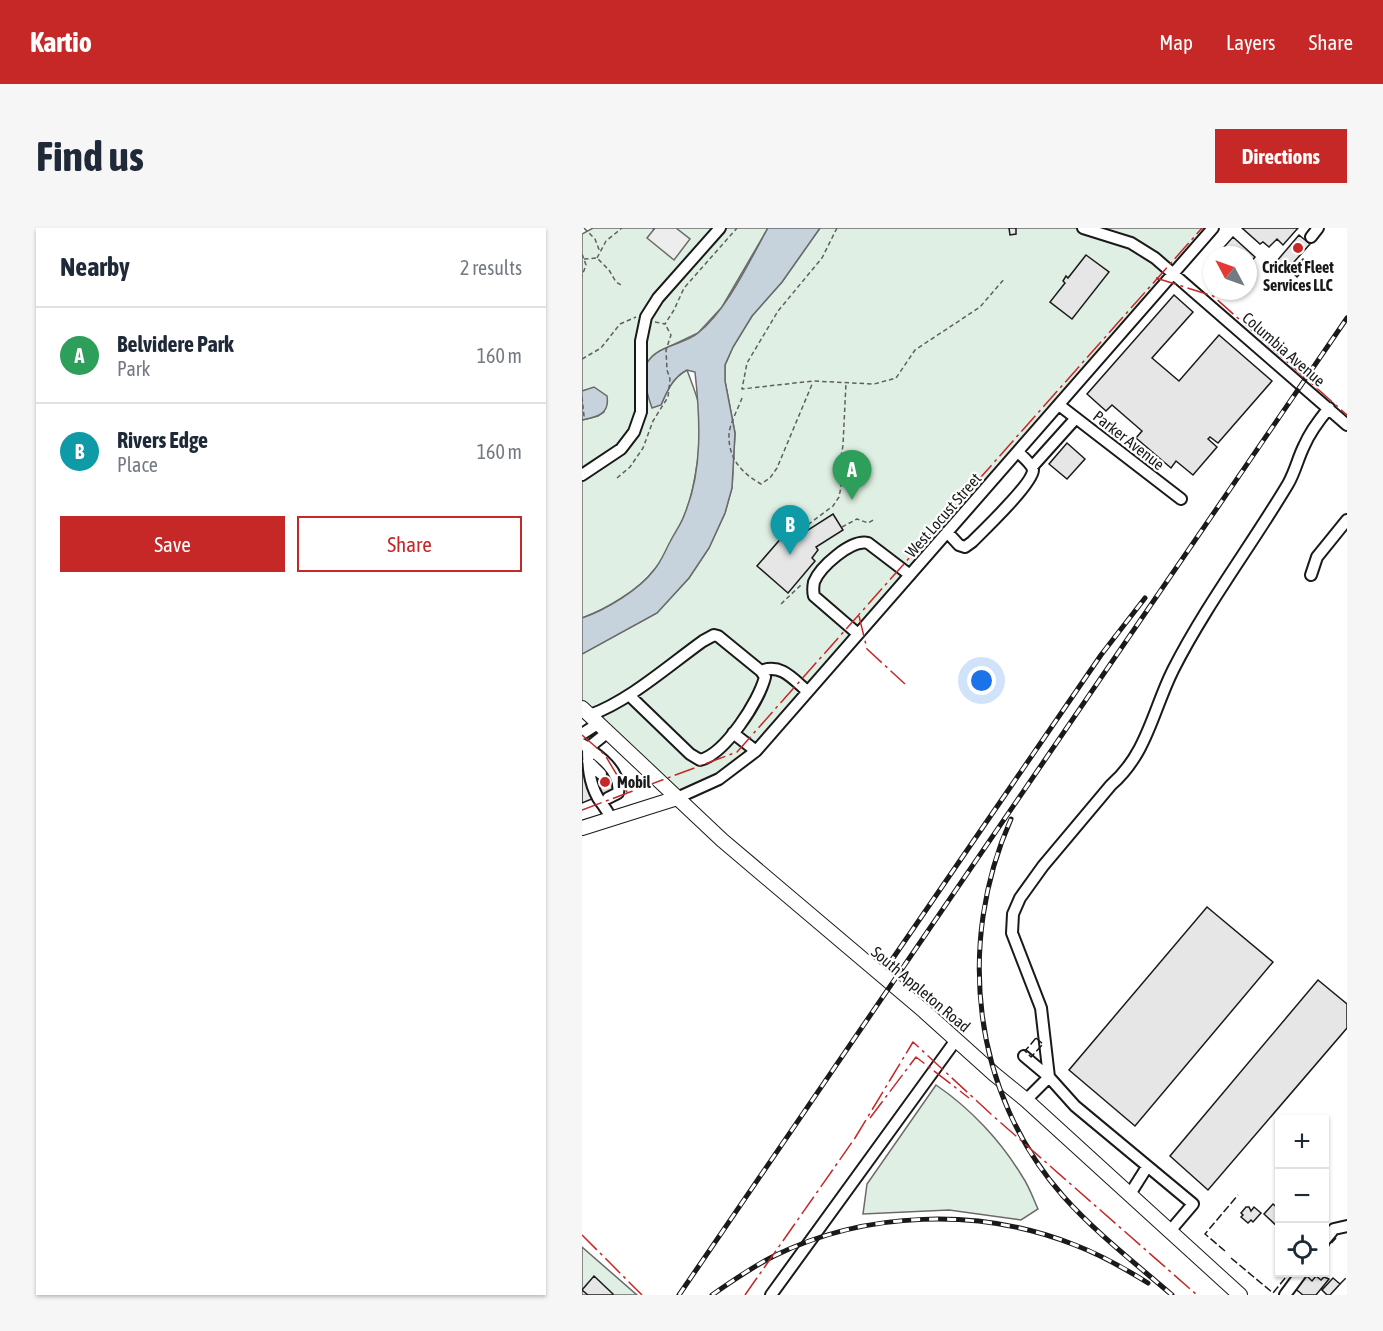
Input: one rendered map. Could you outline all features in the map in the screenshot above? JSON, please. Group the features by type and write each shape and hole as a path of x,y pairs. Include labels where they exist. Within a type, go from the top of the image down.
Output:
{"main road":[{"name":"South Appleton Road","path":"594,719 722,840 1026,1100 1240,1295"},
{"path":"582,828 608,804 676,798"}],"street":[{"path":"582,476 621,449 634,432 641,412 641,340 646,317 658,298 720,228"},
{"name":"Columbia Avenue","path":"1083,228 1131,243 1155,258 1347,425"},
{"name":"West Locust Street","path":"676,798 718,779 756,751 1213,228"},
{"name":"Parker Avenue","path":"1059,405 1181,499"},
{"path":"1026,1100 1048,1077 1041,1008 1012,933 1012,914 1020,898 1043,866 1111,785 1124,774 1138,754 1172,672 1192,635 1290,480 1316,423 1329,408"},
{"path":"1032,467 1076,418"},
{"path":"947,532 959,545 965,547 1026,485 1033,471 1018,452"},
{"path":"1311,575 1317,557 1347,520"},
{"path":"858,634 814,596 814,581 819,574 836,556 863,542 868,543 910,575"},
{"path":"582,734 601,711 621,698 631,696 650,679 714,635 761,671 765,677 763,686 743,721 709,757 700,760 631,696"},
{"path":"761,671 769,668 781,669 807,691"},
{"path":"585,746 612,768 619,786 618,793 608,804 599,800 589,776 585,746 594,719"},
{"path":"733,733 756,751"},
{"path":"588,760 601,774"},
{"path":"771,1295 956,1040"},
{"path":"1024,1056 1048,1077 1075,1106 1193,1204 1170,1231"},
{"path":"1130,1194 1147,1167"},
{"path":"1329,1235 1334,1229 1347,1226"},
{"path":"1288,1294 1299,1277"}],"path":[{"path":"584,228 595,239 600,253"},
{"path":"597,258 606,241 622,228"},
{"path":"837,228 822,258 778,311 747,363 742,389 813,381 874,384 896,378 915,350 980,307 1005,278"},
{"path":"582,254 586,265 582,276"},
{"path":"584,259 597,258 609,270 616,282 623,286"},
{"path":"617,478 630,467 643,448 654,421 668,397 670,379 666,350 671,335 665,324"},
{"path":"742,398 729,434 733,456 742,473 761,484 770,478 782,460 813,381"},
{"path":"802,529 833,506 839,497 846,383"},
{"path":"582,397 584,416 582,420"},
{"path":"842,527 857,519 868,523 875,519"},
{"path":"781,604 802,584"}],"green space":[{"path":"593,228 768,228 722,307 698,333 660,351 661,405 674,380 687,370 699,405 700,429 695,476 689,503 679,527 658,565 640,585 601,610 582,618 582,420 604,412 594,388 582,391 582,234"},
{"path":"820,228 1213,228 756,751 677,798 582,707 582,654 657,613 689,578 709,548 725,513 732,488 735,433 725,381 725,365 752,316 782,282"},
{"path":"936,1085 961,1104 995,1138 1014,1163 1038,1209 1021,1220 949,1210 863,1214 867,1184"},
{"path":"582,1247 637,1295 582,1295"}],"shaded area":[{"path":"655,228 676,228 690,239 674,260 647,238"},
{"path":"768,228 820,228 782,282 752,316 725,365 725,381 735,433 732,488 725,513 709,548 689,578 657,613 582,654 582,618 621,598 640,585 654,570 682,520 695,479 699,425 695,372 687,370 678,376 661,405 652,408 645,379 647,363 657,352 692,337 709,323 737,284"},
{"path":"594,387 607,396 606,407 601,414 582,420 582,391"}],"building":[{"path":"1009,228 1016,228 1016,234 1010,235"},
{"path":"1242,228 1298,228 1283,245 1277,239 1269,247 1263,242 1260,244"},
{"path":"1299,235 1310,244 1286,271 1276,262"},
{"path":"1233,237 1243,246 1225,246"},
{"path":"1086,255 1109,272 1072,319 1050,302 1065,283 1063,281 1066,276 1068,278"},
{"path":"1303,259 1309,264 1297,277 1292,272"},
{"path":"1174,295 1193,312 1152,358 1179,381 1219,335 1272,381 1218,443 1210,437 1208,439 1217,447 1193,475 1176,461 1171,468 1136,438 1142,431 1112,405 1106,411 1087,394"},
{"path":"1067,443 1085,459 1067,479 1049,464"},
{"path":"833,514 843,530 816,547 818,550 812,558 815,561 788,593 757,566 783,536 795,532 802,534"},
{"path":"582,770 594,798 582,803"},
{"name":"Mobil","path":"610,771 617,788 601,794 594,776"},
{"path":"1207,907 1273,962 1135,1126 1069,1070"},
{"path":"1318,980 1347,1004 1347,1028 1208,1190 1170,1156"},
{"path":"1273,1204 1275,1206 1275,1224 1264,1214"},
{"path":"1246,1207 1249,1207 1251,1211 1254,1207 1261,1213 1253,1222 1251,1220 1248,1223 1241,1217"},
{"path":"594,1276 612,1295 588,1295 582,1290"},
{"path":"1302,1277 1308,1277 1312,1281 1315,1277 1321,1280 1324,1277 1329,1279 1316,1295 1303,1295 1293,1287"},
{"path":"1333,1278 1340,1284 1330,1295 1327,1295 1322,1290"}],"tunnel":[{"path":"601,774 608,791"}],"railway":[{"path":"679,1295 1347,318"},
{"path":"889,964 1101,655 1145,598"},
{"path":"1011,819 994,867 983,916 979,966 982,1015 992,1064 1009,1111 1032,1155 1063,1196 1102,1235 1172,1295"},
{"path":"712,1295 766,1260 809,1241 846,1230 923,1219 1001,1224 1039,1233 1094,1253 1148,1283"}],"fence":[{"path":"1036,1038 1043,1044 1031,1057 1025,1051 1036,1038"},
{"path":"1225,1251 1205,1234 1238,1195"},
{"path":"1329,1246 1336,1238"},
{"path":"1231,1258 1273,1293 1286,1277"},
{"path":"1340,1284 1347,1277"}],"power":[{"path":"582,810 737,752 1202,228"},
{"path":"1156,278 1213,296 1347,415"},
{"path":"859,616 867,649 905,684"},
{"path":"582,735 605,755 627,792"},
{"path":"855,1138 913,1042 992,1115 1197,1295"},
{"path":"870,1118 916,1057 969,1098"},
{"path":"745,1295 855,1138"},
{"path":"582,1235 642,1295"}],"place":[{"name":"Cricket Fleet Services LLC","path":"1298,248"},
{"name":"Belvidere Park","path":"852,500"},
{"name":"Rivers Edge","path":"790,555"},
{"name":"Mobil","path":"605,782"}]}
